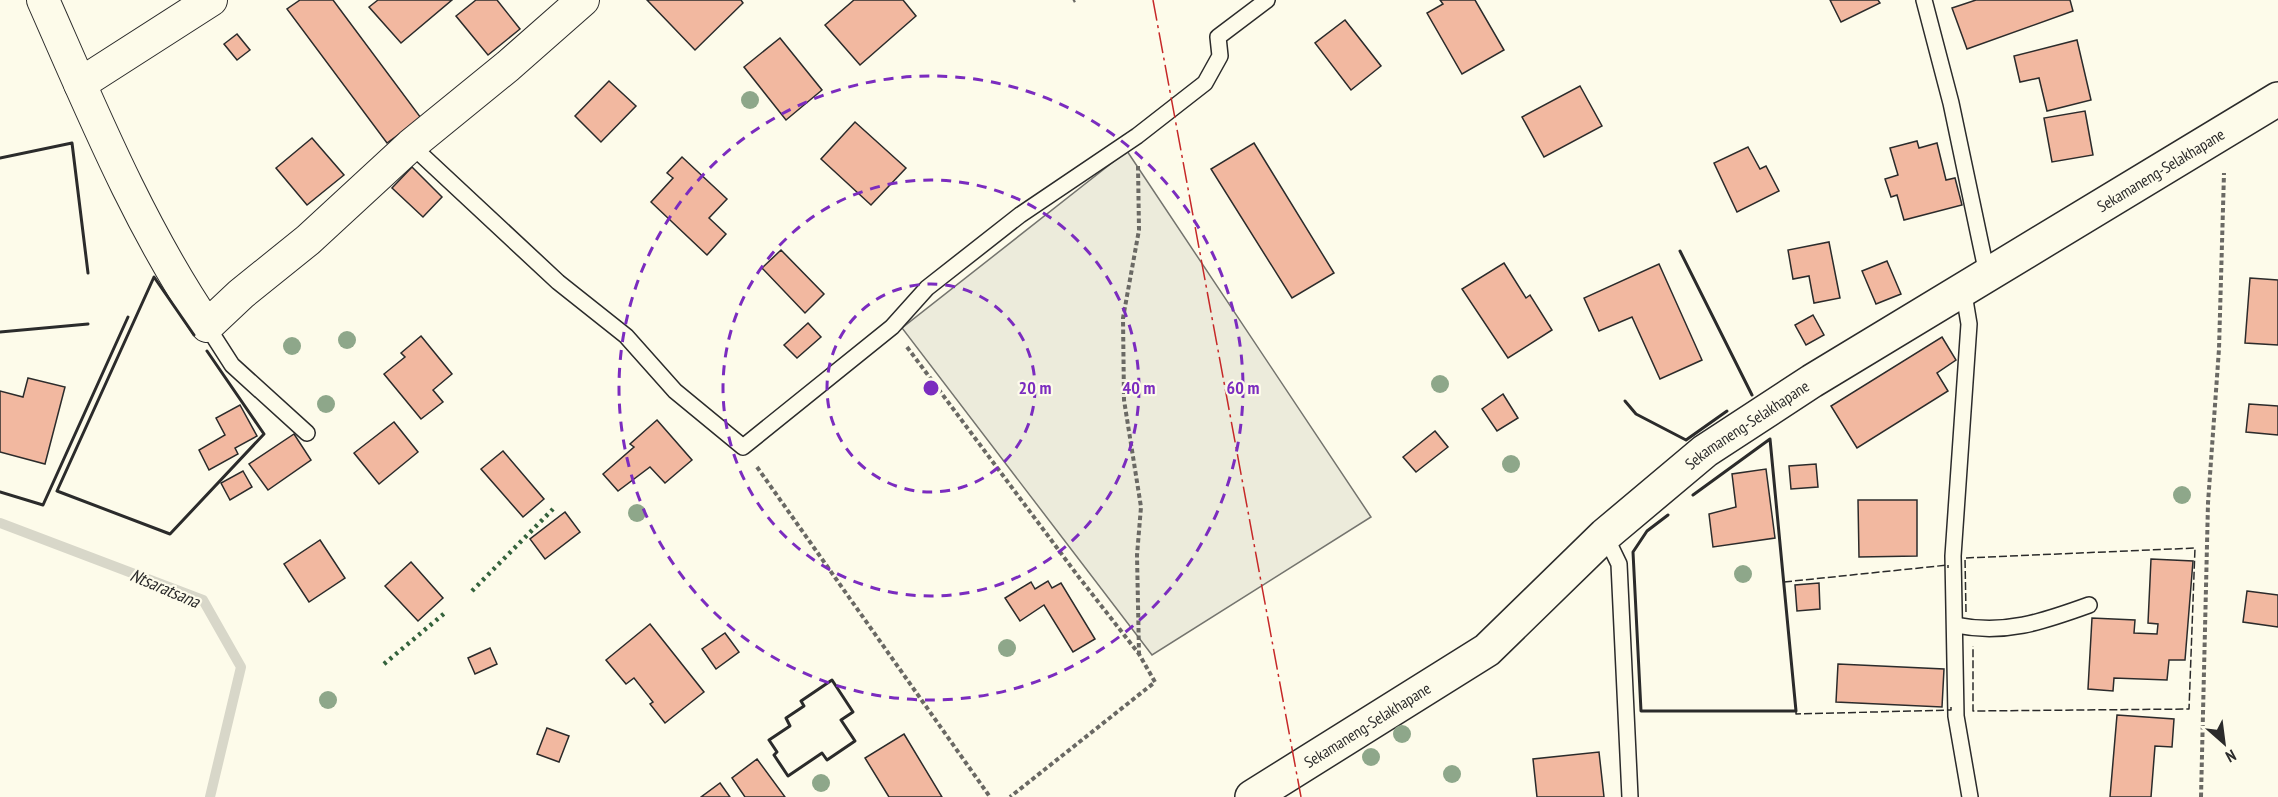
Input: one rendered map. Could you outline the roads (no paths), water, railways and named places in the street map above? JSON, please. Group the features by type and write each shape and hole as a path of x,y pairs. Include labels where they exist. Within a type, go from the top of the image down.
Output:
{"street":[{"path":"43,0 80,84 156,241 185,293 207,326 241,294 308,240 411,145 508,66 583,0"},
{"path":"80,84 211,0"},
{"name":"Sekamaneng-Selakhapane","path":"1252,797 1487,651 1605,536 1705,452 1812,381 2278,99"}],"lane":[{"path":"411,145 558,282 626,336 675,391 743,447 892,327 927,288 1011,222 1137,136 1205,83 1220,56 1218,36 1267,0"},
{"path":"1924,0 1951,103 1975,281 1969,324 1953,556 1956,717 1970,797"},
{"path":"207,326 232,365 307,433"},
{"path":"1605,536 1618,564 1630,797"},
{"path":"1954,625 1981,630 2034,625 2089,605"}],"waterway":[{"name":"Ntsaratsana","path":"0,523 203,600 241,667 210,797"}]}
